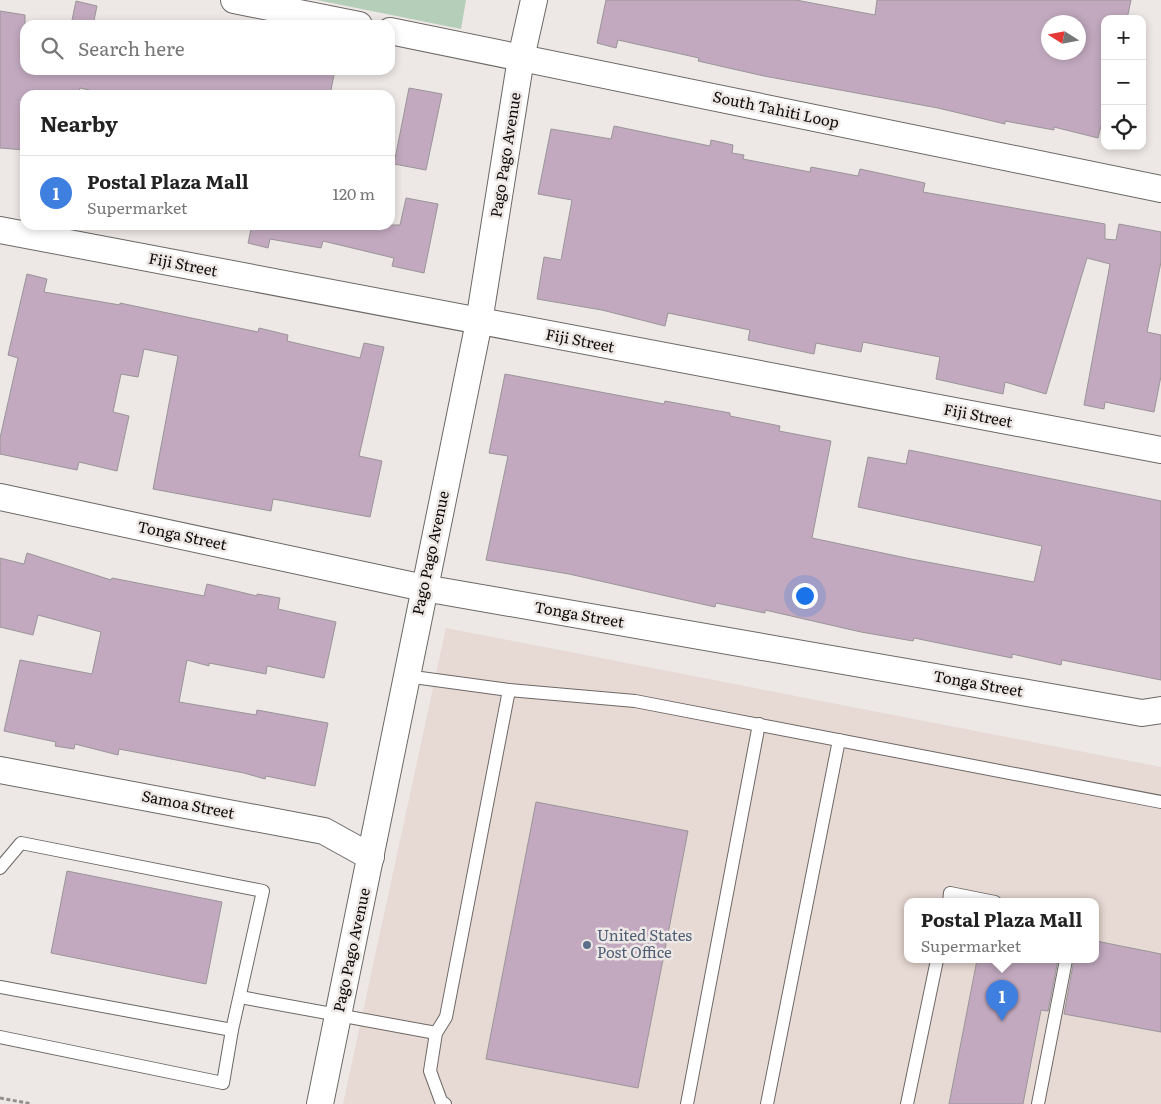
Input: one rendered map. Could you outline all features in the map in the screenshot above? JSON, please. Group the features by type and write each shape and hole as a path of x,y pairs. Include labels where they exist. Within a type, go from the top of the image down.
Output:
{"street":[{"path":"234,0 334,20"},
{"name":"Pago Pago Avenue","path":"320,1104 479,322 521,58 534,0"},
{"name":"South Tahiti Loop","path":"395,32 1161,190"},
{"name":"Fiji Street","path":"0,230 1161,450"},
{"name":"Tonga Street","path":"0,497 424,588 1142,713 1161,710"},
{"name":"Samoa Street","path":"0,770 324,831 371,857"}],"lane":[{"path":"406,676 509,690 635,700 1161,802"},
{"path":"445,1104 430,1071 436,1033 446,1017 509,690"},
{"path":"687,1104 759,724"},
{"path":"767,1104 839,740"},
{"path":"0,868 21,842 263,891 232,1030 223,1083 0,1037"},
{"path":"949,898 950,893 975,898"},
{"path":"907,1104 936,963"},
{"path":"1038,1104 1065,963"},
{"path":"0,987 232,1030"},
{"path":"240,997 436,1033"}],"path":[{"path":"0,1098 32,1104"}],"shaded area":[{"path":"446,628 1161,767 1161,1104 343,1104"}],"green space":[{"path":"317,0 466,0 461,29"}],"building":[{"path":"606,0 796,0 875,15 877,0 1131,0 1128,15 1101,15 1101,126 1098,138 1054,127 1054,130 1005,121 1005,124 938,108 764,76 698,61 699,58 618,40 616,48 597,43"},
{"path":"76,1 97,6 94,20 72,20"},
{"path":"0,11 25,15 25,20 20,20 20,75 334,75 331,90 89,90 80,88 79,90 20,90 20,150 0,148"},
{"path":"409,88 442,94 426,170 395,164"},
{"path":"614,126 710,146 711,140 733,145 732,153 744,155 743,159 810,172 811,167 858,176 860,169 925,183 923,192 1105,224 1105,239 1116,240 1119,224 1161,232 1161,262 1147,332 1161,335 1161,376 1154,412 1105,402 1104,409 1084,405 1110,264 1087,258 1046,394 1005,382 1003,394 936,379 940,357 863,342 861,352 816,343 814,354 748,340 750,330 668,313 665,326 602,310 537,299 544,257 561,260 572,200 538,194 551,129 611,139"},
{"path":"406,198 438,204 424,273 392,266 394,258 323,241 321,248 270,239 268,248 248,243 251,230 395,230 395,225 400,225"},
{"path":"27,274 47,279 44,292 120,305 120,303 258,332 259,328 288,335 287,341 360,358 364,343 384,347 359,456 382,461 370,517 273,499 271,511 153,489 178,356 144,349 138,377 121,374 113,412 129,416 117,471 79,462 77,470 0,454 0,438 18,358 8,355"},
{"path":"505,374 664,404 665,401 730,413 730,416 780,426 779,431 831,441 812,538 911,559 1034,582 1042,546 858,507 868,457 906,464 909,450 1161,501 1161,680 1062,660 1061,665 1012,654 1012,658 914,638 913,641 861,632 765,610 765,613 716,603 715,607 569,574 486,560 508,456 489,453"},
{"path":"27,553 111,580 112,578 204,596 207,584 257,596 257,594 280,598 278,609 336,622 324,678 267,666 266,674 209,663 209,666 187,660 179,702 256,715 257,710 328,723 315,786 266,776 265,779 244,773 119,749 118,755 75,744 74,749 55,746 56,742 4,731 20,660 92,674 101,632 38,615 33,635 0,627 0,558 24,564"},
{"name":"United States Post Office","path":"536,802 688,831 638,1088 486,1059"},
{"path":"67,871 222,902 206,984 51,953"},
{"path":"1099,942 1161,954 1161,1032 1064,1014 1073,963 1099,963"},
{"path":"976,963 1057,963 1048,1011 1041,1010 1023,1104 949,1104"}],"place":[{"name":"United States Post Office","path":"587,945"},
{"name":"Postal Plaza Mall","path":"1002,1021"}]}
